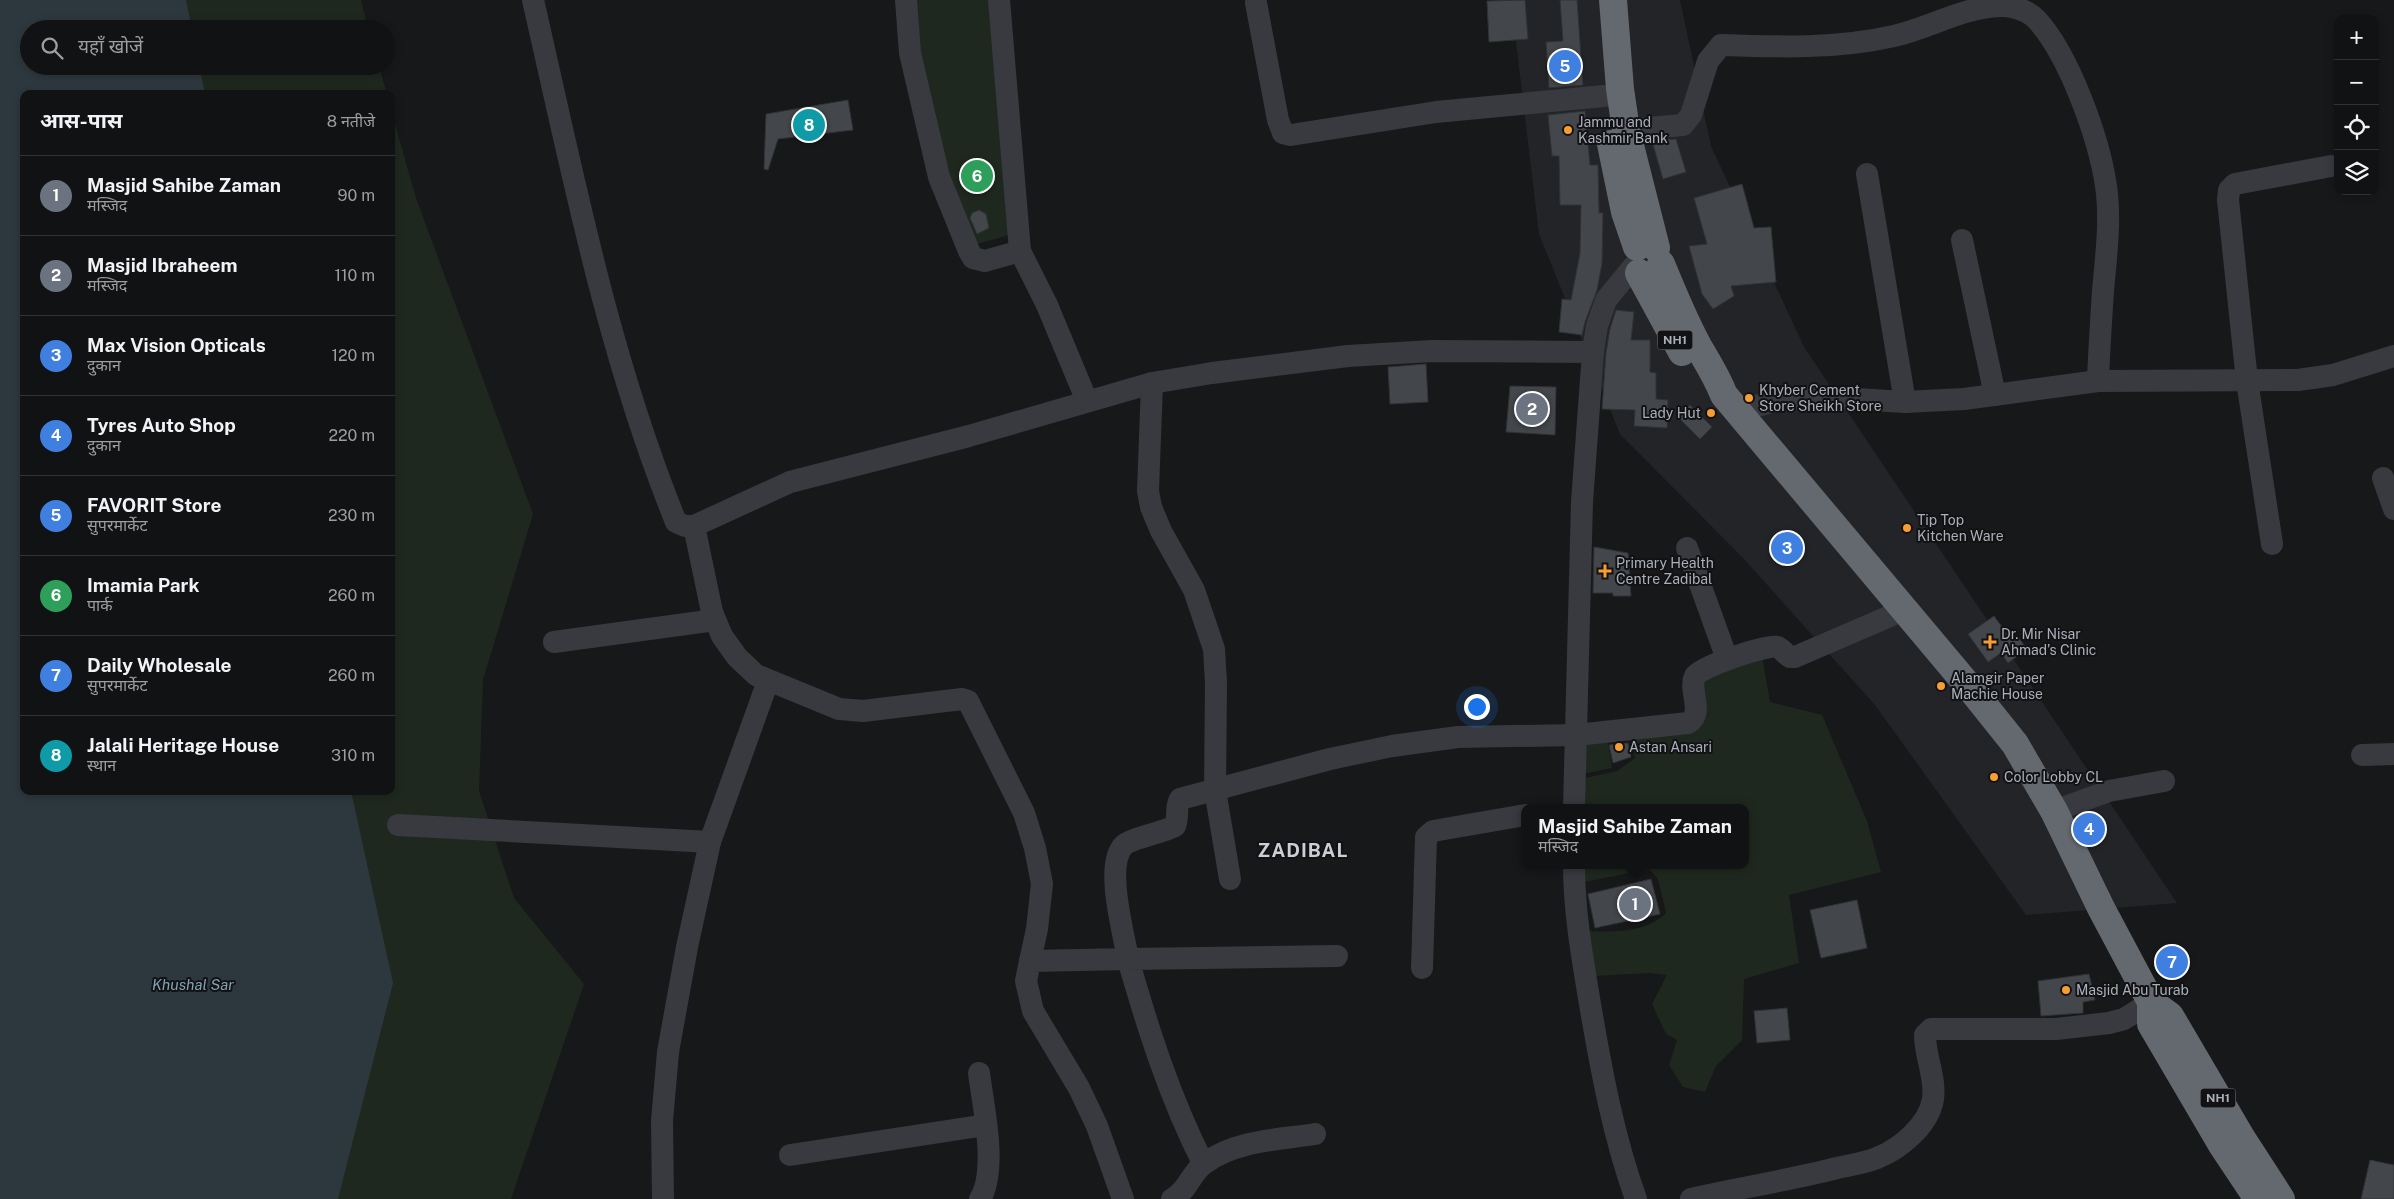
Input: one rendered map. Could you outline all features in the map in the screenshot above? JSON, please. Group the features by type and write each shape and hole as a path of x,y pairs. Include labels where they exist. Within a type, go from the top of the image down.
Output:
{"highway":[{"name":"NH1","path":"1596,0 1604,96 1618,184 1645,260 1676,300 1730,403 2015,744 2054,811 2101,908 2151,1002 2170,1016 2241,1137 2281,1199"},
{"name":"NH1","path":"1613,0 1620,89 1645,260"},
{"name":"NH1","path":"2151,1002 2151,1024 2222,1145 2258,1199"}],"street":[{"path":"533,0 575,186 637,415 676,522 694,526 790,482 969,436 1152,384 1212,373 1348,356 1432,351 1593,352"},
{"path":"906,0 910,53 939,177 969,251 973,258 985,261 1020,251"},
{"path":"1000,0 1020,251 1047,304 1087,401"},
{"path":"1256,3 1278,120 1283,133 1291,135 1436,112 1604,96"},
{"path":"1626,130 1683,125 1691,114 1708,61 1721,45 1789,48 1859,42 1895,35 1981,4 2004,6 2029,13 2037,20 2062,56 2092,134 2106,186 2108,216 2098,381"},
{"path":"2272,544 2248,381 2228,200 2229,190 2235,184 2331,166"},
{"path":"1867,174 1905,402"},
{"path":"1962,240 1995,395"},
{"path":"1574,804 1582,502 1593,352 1597,326 1606,300 1645,260"},
{"path":"1730,403 1814,397 1905,402 1995,395 2098,381 2298,380 2333,374 2394,356"},
{"path":"1152,384 1148,491 1151,507 1161,531 1194,590 1214,649 1216,683 1214,790 1230,879"},
{"path":"2383,478 2394,509"},
{"path":"694,526 716,620 722,636 737,657 756,675 839,709 863,711 962,699 968,701 1024,813 1042,884 1037,929 1026,981 1033,1011 1079,1088 1097,1126 1123,1199"},
{"path":"1687,548 1727,659"},
{"path":"1203,1164 1183,1124 1163,1070 1128,959 1118,905 1115,870 1117,855 1124,844 1175,826 1178,820 1177,805 1180,799 1330,759 1392,746 1458,736 1576,735 1688,723 1696,714 1694,682 1696,675 1727,659 1773,647 1790,657 1795,657 1904,610"},
{"path":"554,642 716,620"},
{"path":"663,1199 662,1121 668,1052 710,842 768,681"},
{"path":"2362,755 2394,754"},
{"path":"2054,811 2109,791 2164,781"},
{"path":"1422,968 1426,837 1433,831 1521,816"},
{"path":"398,825 710,842"},
{"path":"1574,869 1574,886 1585,974 1599,1060 1623,1162 1636,1199"},
{"path":"1030,961 1337,956"},
{"path":"1691,1199 1803,1177 1878,1158 1902,1144 1923,1122 1933,1099 1933,1077 1926,1044 1926,1035 1932,1028 2056,1028 2109,1023 2124,1019 2151,1002"},
{"path":"979,1073 986,1125 988,1166 986,1190 980,1199"},
{"path":"790,1155 986,1125"},
{"path":"1178,1198 1203,1164 1245,1144 1315,1134"}],"shaded area":[{"path":"0,0 361,0 366,20 20,20 20,75 382,75 386,90 20,90 20,795 395,795 395,124 416,198 533,514 483,680 479,791 514,898 584,984 511,1199 0,1199"},
{"path":"910,0 989,0 1009,235 974,245 930,117"},
{"path":"1511,0 1680,0 1711,146 1804,347 2177,903 2026,915 1875,705 1744,559 1620,434 1539,234"},
{"path":"1762,656 1770,702 1822,715 1867,821 1881,872 1789,895 1799,963 1744,979 1742,1040 1716,1066 1705,1092 1683,1087 1669,1065 1677,1040 1666,1034 1652,1004 1667,975 1650,973 1594,976 1586,931 1639,928 1658,920 1666,913 1658,879 1649,869 1749,869 1749,804 1580,804 1581,779 1617,771 1635,758 1631,734 1686,729 1702,675"},
{"path":"1578,737 1607,738 1612,768 1578,775"},
{"path":"1580,869 1649,869 1580,883"}],"water":[{"name":"Khushal Sar","path":"0,0 186,0 190,20 20,20 20,75 201,75 204,90 20,90 20,795 352,795 393,983 338,1199 0,1199"}],"building":[{"path":"1525,0 1528,39 1489,42 1487,1"},
{"path":"1560,0 1577,0 1583,85 1549,88 1546,42 1563,41"},
{"path":"848,100 853,130 778,139 768,170 764,169 766,114"},
{"path":"1585,111 1590,165 1598,165 1599,213 1603,213 1602,263 1597,290 1582,335 1559,332 1562,299 1571,300 1580,253 1581,205 1560,205 1559,156 1552,156 1548,115"},
{"path":"1676,139 1686,172 1663,179 1652,141"},
{"path":"1742,184 1754,228 1771,227 1776,282 1731,286 1734,296 1713,309 1702,294 1689,246 1707,244 1694,198"},
{"path":"979,210 986,214 989,228 977,234 970,218 972,213"},
{"path":"1616,310 1634,312 1631,340 1650,340 1650,372 1656,373 1656,399 1668,400 1667,428 1634,426 1635,410 1602,409 1606,353 1610,329"},
{"path":"1426,364 1428,402 1390,404 1388,367"},
{"path":"1510,386 1556,387 1555,435 1506,432"},
{"path":"1690,405 1712,427 1700,439 1678,417"},
{"name":"Primary Health Centre Zadibal","path":"1594,547 1628,553 1631,596 1613,596 1613,593 1593,593"},
{"path":"1994,616 2012,641 2018,637 2027,649 2008,663 2001,653 1988,662 1968,634"},
{"name":"Astan Ansari","path":"1628,743 1631,757 1613,763 1609,745"},
{"path":"1651,879 1660,914 1595,928 1588,894"},
{"path":"1857,900 1867,948 1821,958 1810,910"},
{"name":"Masjid Abu Turab","path":"2089,974 2095,1000 2083,1002 2083,1013 2041,1016 2038,981"},
{"path":"1787,1008 1790,1040 1757,1043 1754,1011"},
{"path":"2370,1160 2394,1165 2394,1199 2361,1199"}],"place":[{"name":"FAVORIT Store","path":"1565,66"},
{"name":"Jalali Heritage House","path":"809,125"},
{"name":"Jammu and Kashmir Bank","path":"1568,130"},
{"name":"Imamia Park","path":"977,176"},
{"name":"Khyber Cement Store Sheikh Store","path":"1749,398"},
{"name":"Masjid Ibraheem","path":"1532,409"},
{"name":"Lady Hut","path":"1711,413"},
{"name":"Tip Top Kitchen Ware","path":"1907,528"},
{"name":"Max Vision Opticals","path":"1787,548"},
{"name":"Primary Health Centre Zadibal","path":"1605,571"},
{"name":"Dr. Mir Nisar Ahmad's Clinic","path":"1990,642"},
{"name":"Alamgir Paper Machie House","path":"1941,686"},
{"name":"Astan Ansari","path":"1619,747"},
{"name":"Color Lobby CL","path":"1994,777"},
{"name":"Tyres Auto Shop","path":"2089,829"},
{"name":"Masjid Sahibe Zaman","path":"1635,904"},
{"name":"Daily Wholesale","path":"2172,962"},
{"name":"Masjid Abu Turab","path":"2066,990"}],"district":[{"name":"ZADIBAL","path":"1303,850"}]}
